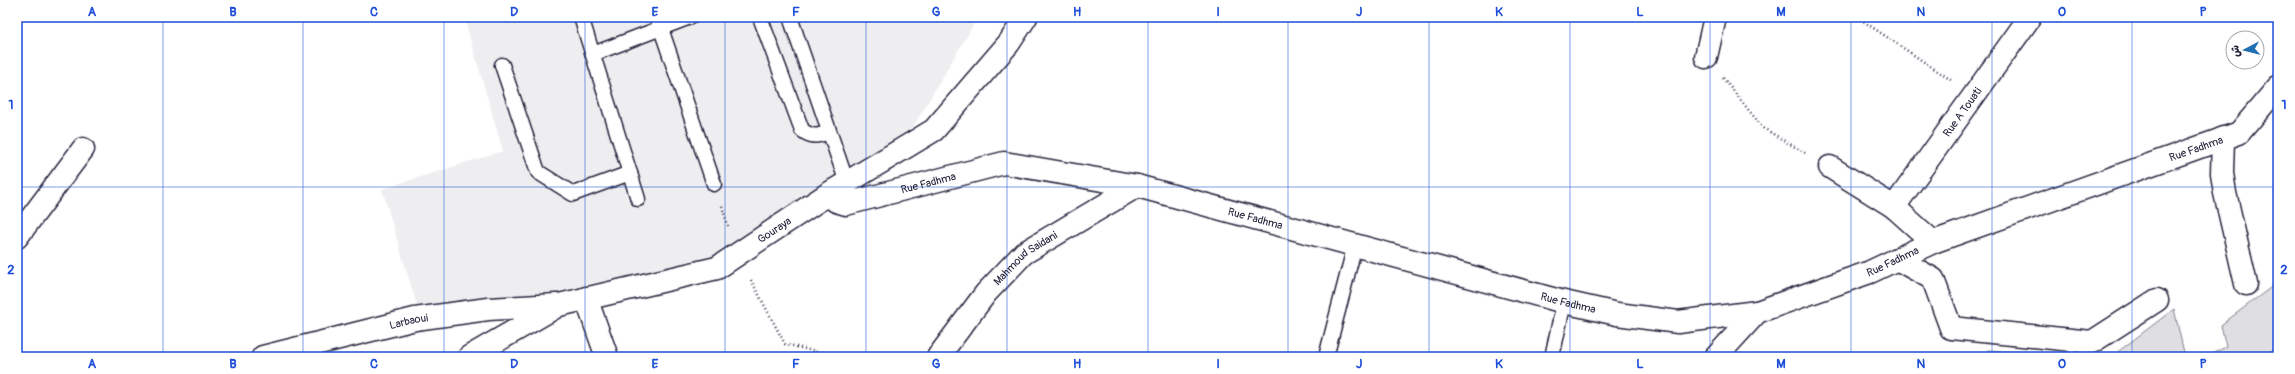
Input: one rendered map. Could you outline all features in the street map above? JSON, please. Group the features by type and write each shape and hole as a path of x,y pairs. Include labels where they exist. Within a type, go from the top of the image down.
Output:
{"street":[{"name":"Gouraya","path":"469,357 559,305 717,268 828,194 934,130 1009,43 1026,17"},
{"path":"1706,57 1715,17"},
{"name":"Rue A Touati","path":"1894,207 2030,17"},
{"name":"Rue Fadhma","path":"828,194 836,202 846,204 1004,163 1137,186 1564,302 1617,314 1678,322 1722,318 1757,312 1870,272 1933,242 2239,133 2278,87"},
{"path":"2223,138 2222,173 2225,193 2246,284"},
{"path":"17,237 83,149"},
{"path":"1830,167 1894,207 1933,242"},
{"name":"Mahmoud Saidani","path":"938,357 986,293 1024,252 1137,186"},
{"path":"1897,259 1933,279 1951,328 2092,342 2156,300"},
{"path":"586,298 607,357"},
{"name":"Larbaoui","path":"263,357 415,319 488,308 559,305"},
{"path":"1716,357 1757,312"},
{"path":"1722,318 1737,334"}],"lane":[{"path":"581,17 638,199"},
{"path":"593,54 659,23 690,17"},
{"path":"760,17 802,130 808,135 818,136 829,132"},
{"path":"790,17 847,183"},
{"path":"659,23 714,184"},
{"path":"502,65 538,172 573,194 630,173"},
{"path":"1326,357 1355,245"},
{"path":"1552,357 1564,302"}],"path":[{"path":"1857,17 1974,96"},
{"path":"1706,57 1763,128 1830,167"},
{"path":"714,184 737,254 785,344 837,357 847,354 848,357"}],"shaded area":[{"path":"464,17 978,17 913,127 715,257 554,292 418,309 382,189 503,151"},
{"path":"2278,282 2278,348 2259,357 2205,357 2226,347 2221,325"},
{"path":"2174,309 2185,357 2111,357"},
{"path":"1988,350 2080,357 1977,357"}]}
